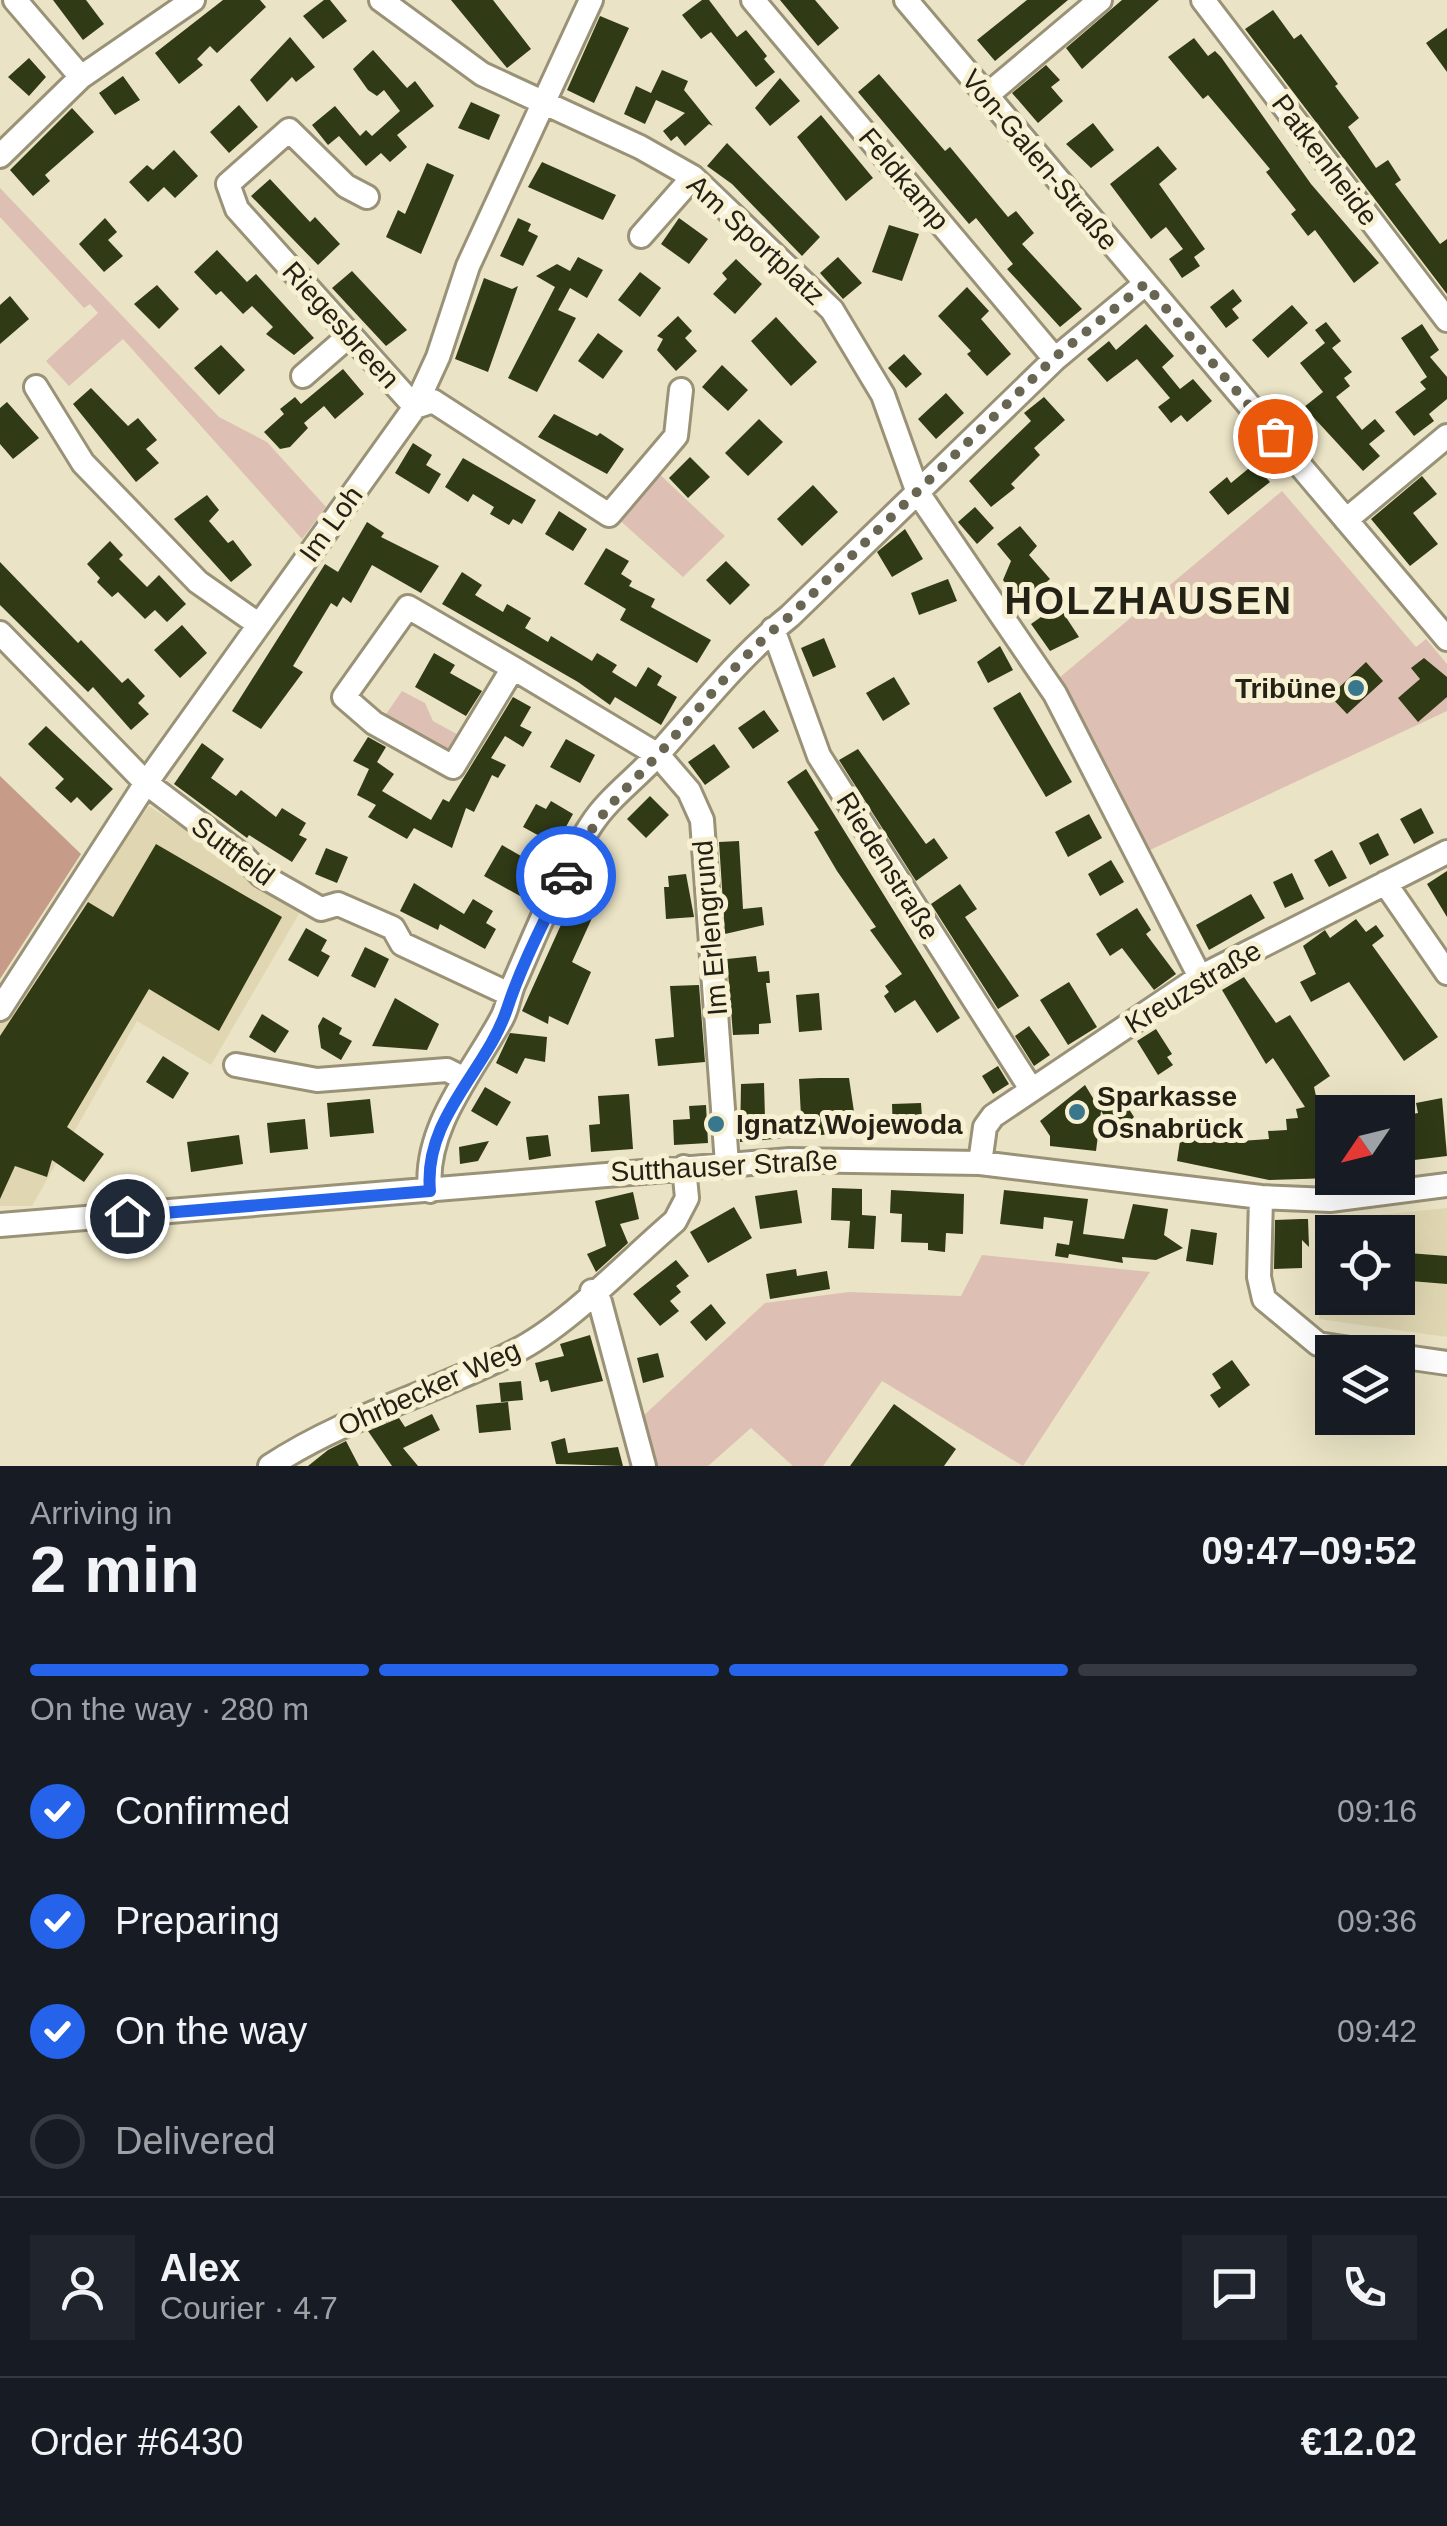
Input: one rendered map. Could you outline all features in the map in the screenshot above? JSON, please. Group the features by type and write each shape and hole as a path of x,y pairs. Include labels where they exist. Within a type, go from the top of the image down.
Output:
{"street":[{"path":"15,0 81,77"},
{"path":"0,156 81,77 194,0"},
{"name":"Am Sportplatz","path":"382,0 482,74 693,178 832,310 882,395 918,493 1055,694 1200,978"},
{"name":"Im Loh","path":"0,1009 146,783 415,407 438,357 468,266 591,0"},
{"name":"Feldkamp","path":"753,0 1054,358"},
{"name":"Von-Galen-Straße","path":"906,0 1447,639"},
{"path":"986,96 1100,0"},
{"name":"Patkenheide","path":"1204,0 1447,320"},
{"name":"Riegesbreen","path":"367,197 346,186 289,130 228,184 237,209 415,407 433,401 609,515 676,436 680,390"},
{"path":"641,236 693,178"},
{"path":"430,1191 431,1159 465,1078 506,1010 509,994 592,822 658,755 744,652 918,493 1054,358 1145,284"},
{"path":"303,376 350,335"},
{"path":"36,387 83,463 198,582 258,624"},
{"path":"1346,520 1447,436"},
{"name":"Im Erlengrund","path":"513,668 453,767 374,723 344,698 408,607 513,668 658,755 689,791 702,820 726,1164"},
{"name":"Riedenstraße","path":"773,629 819,756 1031,1090"},
{"name":"Suttfeld","path":"0,632 146,783 276,883 321,909 338,904 393,928 402,944 509,994"},
{"name":"Kreuzstraße","path":"980,1162 985,1127 993,1116 1031,1090 1200,978 1447,852"},
{"path":"1386,883 1447,972"},
{"path":"236,1065 317,1080 446,1070 465,1078"},
{"name":"Sutthauser Straße","path":"0,1225 684,1167 871,1159 980,1162 1261,1197 1330,1200 1447,1185"},
{"name":"Ohrbecker Weg","path":"270,1466 392,1402 514,1352 542,1335 675,1221 686,1198 684,1167"},
{"path":"1261,1197 1259,1277 1264,1299 1315,1342"},
{"path":"592,1291 600,1302 644,1466"},
{"path":"1415,1359 1447,1364"}],"shaded area":[{"path":"0,188 219,417 267,442 326,507 302,539 123,339 69,386 46,361 98,313 90,304 84,308 0,217"},
{"path":"655,470 725,536 683,577 615,516"},
{"path":"1282,491 1416,647 1426,639 1447,664 1447,711 1150,850 1059,678"},
{"path":"402,691 425,703 433,721 464,738 451,760 382,720"},
{"path":"0,776 81,854 0,979"},
{"path":"149,806 303,907 211,1065 137,1021 32,1206 0,1206 0,1018 4,1020 85,894"},
{"path":"1447,1208 1447,1337 1319,1319 1319,1315 1415,1315 1415,1215 1378,1215"},
{"path":"982,1255 1150,1272 1023,1466 882,1381 823,1466 793,1466 751,1428 708,1466 653,1466 641,1418 765,1303 849,1292 961,1296"}],"building":[{"path":"53,0 86,0 104,24 83,40"},
{"path":"223,0 260,0 266,7 217,53 210,46 197,59 203,65 179,84 155,53"},
{"path":"324,0 330,0 347,21 323,39 303,16"},
{"path":"451,0 493,0 531,49 507,68"},
{"path":"702,0 709,0 737,37 746,30 775,72 756,87 711,32 701,39 682,15"},
{"path":"780,0 815,0 839,28 818,46"},
{"path":"1027,0 1068,0 995,61 977,40"},
{"path":"1122,0 1159,0 1082,69 1066,48"},
{"path":"1273,10 1294,39 1301,34 1338,84 1335,86 1359,118 1348,127 1376,168 1388,160 1401,180 1395,184 1440,244 1447,239 1447,294 1245,29"},
{"path":"600,16 629,28 594,103 567,90"},
{"path":"1447,28 1447,72 1426,43"},
{"path":"290,37 315,67 296,82 292,77 267,102 250,80"},
{"path":"1194,38 1208,56 1215,51 1221,57 1311,184 1379,263 1354,283 1315,230 1308,236 1291,214 1296,210 1266,172 1270,169 1208,95 1203,99 1168,57"},
{"path":"373,50 407,88 415,81 434,106 397,135 407,147 390,162 381,153 366,166 339,136 328,145 312,125 335,106 360,136 366,130 372,136 400,111 384,90 377,96 368,90 353,69"},
{"path":"29,58 46,77 29,96 8,77"},
{"path":"1046,65 1060,80 1051,87 1063,101 1038,123 1012,93"},
{"path":"662,70 688,81 684,90 713,126 709,124 685,146 677,136 671,141 663,131 685,113 656,100 645,124 624,114 636,86 651,93"},
{"path":"879,74 945,151 950,147 1008,217 1016,211 1034,233 1022,244 1082,309 1060,327 1007,269 1013,264 976,218 969,224 858,92"},
{"path":"123,76 140,100 115,115 99,93"},
{"path":"780,78 800,101 770,126 755,108"},
{"path":"471,102 500,115 489,140 458,128"},
{"path":"239,105 258,127 229,153 210,132"},
{"path":"72,108 94,132 45,175 50,181 33,196 10,170"},
{"path":"821,115 873,178 846,201 797,137"},
{"path":"1093,123 1114,150 1091,168 1066,144"},
{"path":"727,143 820,237 802,256 732,184 707,166"},
{"path":"1158,146 1177,169 1159,184 1205,249 1194,257 1200,266 1182,278 1169,259 1183,249 1166,227 1151,239 1110,184"},
{"path":"174,150 198,176 175,198 164,187 148,202 129,182 147,165 153,170"},
{"path":"542,162 616,195 603,220 528,187"},
{"path":"427,163 454,175 421,254 386,237 398,210 405,214"},
{"path":"270,179 310,222 315,217 340,244 318,265 251,196"},
{"path":"105,218 117,232 108,240 123,256 104,272 79,244"},
{"path":"518,218 531,224 528,231 538,236 523,266 500,256"},
{"path":"679,218 708,239 689,264 661,244"},
{"path":"889,225 919,234 902,281 872,272"},
{"path":"217,250 247,282 256,274 314,338 294,355 266,334 273,327 252,306 243,314 221,291 216,295 194,272"},
{"path":"578,257 603,270 587,298 570,288 558,310 576,318 537,392 508,378 555,287 536,276 557,264 570,271"},
{"path":"838,257 862,283 843,299 820,273"},
{"path":"736,259 762,284 735,314 713,294 727,279 722,273"},
{"path":"352,271 407,330 386,346 332,288"},
{"path":"640,272 661,288 640,317 618,300"},
{"path":"484,278 512,289 518,286 488,372 455,359"},
{"path":"157,285 179,309 159,329 134,304"},
{"path":"967,287 989,311 981,319 1011,354 987,376 967,354 971,351 938,316"},
{"path":"1233,289 1242,301 1232,309 1239,318 1226,328 1210,307"},
{"path":"10,296 29,319 0,344 0,305"},
{"path":"1292,305 1308,323 1268,358 1252,340"},
{"path":"678,316 692,331 685,338 697,351 676,371 657,350 663,339 657,336"},
{"path":"776,317 817,362 791,386 751,341"},
{"path":"1326,322 1341,341 1332,348 1352,372 1344,378 1350,386 1336,397 1362,430 1375,419 1385,431 1369,444 1380,456 1363,471 1304,407 1323,392 1300,363 1325,343 1315,330"},
{"path":"1146,324 1174,356 1162,367 1180,389 1193,379 1212,401 1187,422 1181,415 1171,423 1158,407 1170,398 1137,359 1107,382 1087,359 1109,341 1116,350"},
{"path":"1422,324 1439,350 1430,357 1447,377 1447,399 1429,414 1434,421 1414,436 1395,412 1426,389 1420,382 1427,377 1401,338"},
{"path":"598,333 623,351 603,379 578,361"},
{"path":"221,345 245,370 219,395 194,368"},
{"path":"904,354 922,374 906,388 888,368"},
{"path":"722,365 748,390 728,411 702,387"},
{"path":"343,369 364,394 335,419 324,406 304,423 308,428 290,447 280,449 264,432 284,414 280,409 295,397 301,404"},
{"path":"91,388 128,426 138,418 157,440 146,449 159,463 136,482 73,404"},
{"path":"946,393 964,413 936,439 918,419"},
{"path":"1044,397 1065,420 1034,448 1040,455 1011,484 1015,488 991,507 969,481 1031,421 1024,413"},
{"path":"7,402 39,438 13,459 0,444 0,408"},
{"path":"554,414 597,436 600,433 624,449 607,474 538,437"},
{"path":"759,419 783,442 748,476 725,453"},
{"path":"413,443 432,455 426,465 441,474 429,494 395,473"},
{"path":"690,457 710,477 688,498 669,478"},
{"path":"463,458 536,500 522,524 513,519 509,525 490,514 494,507 473,494 468,502 445,487"},
{"path":"1254,464 1270,482 1228,515 1209,492 1227,477 1231,483"},
{"path":"1422,476 1437,494 1413,513 1438,544 1410,566 1371,519"},
{"path":"813,485 838,512 802,546 777,519"},
{"path":"207,495 219,510 209,521 228,543 233,540 252,565 231,582 174,519"},
{"path":"975,507 994,528 977,544 958,522"},
{"path":"559,511 587,529 573,551 545,534"},
{"path":"367,522 384,533 381,537 439,566 421,593 372,565 351,603 343,597 337,607 331,603 293,666 303,672 261,729 232,711 325,564 338,572"},
{"path":"1020,526 1037,546 1029,555 1050,579 1021,604 1003,580 1011,561 997,544"},
{"path":"905,529 923,559 892,577 877,552"},
{"path":"110,541 123,555 119,559 147,587 159,575 186,604 167,622 155,610 145,619 118,592 112,597 97,582 100,578 87,564"},
{"path":"606,548 629,561 621,574 632,581 629,586 655,599 651,607 711,640 697,663 620,620 626,609 584,584"},
{"path":"726,561 750,585 730,605 706,580"},
{"path":"0,562 78,643 81,640 122,683 128,678 145,696 138,703 149,714 131,730 93,687 88,692 0,605"},
{"path":"462,572 482,585 475,595 503,612 507,604 531,618 525,628 548,642 551,636 592,661 597,653 617,665 612,672 636,687 648,667 662,676 657,685 677,697 661,725 615,697 610,705 578,682 442,604"},
{"path":"948,579 957,601 919,615 911,593"},
{"path":"1058,605 1079,637 1050,651 1031,624"},
{"path":"182,625 207,653 180,678 154,650"},
{"path":"824,638 836,667 813,677 801,648"},
{"path":"1000,646 1013,670 988,683 977,662"},
{"path":"434,653 455,665 450,673 482,691 466,716 415,687"},
{"path":"1424,658 1447,677 1447,697 1418,722 1398,698 1420,679 1411,668"},
{"name":"Tribüne","path":"1366,662 1383,681 1347,714 1330,696"},
{"path":"894,677 910,704 883,721 866,693"},
{"path":"1020,692 1072,782 1046,797 993,708"},
{"path":"513,697 531,707 520,726 532,732 523,747 505,736 491,758 506,765 498,778 492,775 474,812 466,808 452,848 414,828 407,839 368,817 376,805 357,795 369,769 353,761 368,737 386,747 377,762 394,774 382,791 431,820 443,799 449,802"},
{"path":"764,710 779,731 753,749 738,728"},
{"path":"46,726 113,789 91,811 77,797 71,803 55,788 64,779 28,744"},
{"path":"566,739 595,755 580,783 550,767"},
{"path":"202,743 224,759 211,778 236,796 241,790 276,817 282,808 306,823 299,835 307,839 292,862 249,835 247,838 174,784"},
{"path":"714,744 730,767 705,785 688,762"},
{"path":"858,749 926,844 934,838 948,858 916,881 839,760"},
{"path":"806,769 960,1018 937,1033 915,1000 895,1013 884,996 889,992 885,986 902,974 870,930 876,927 837,871 814,832 819,830 787,782"},
{"path":"650,796 669,815 646,838 627,819"},
{"path":"551,801 573,814 556,845 523,827 536,804 546,809"},
{"path":"1421,808 1434,833 1414,844 1400,819"},
{"path":"1089,814 1102,838 1068,857 1055,832"},
{"path":"1378,833 1389,855 1370,865 1359,843"},
{"path":"739,841 743,909 762,907 764,925 725,934 719,842"},
{"path":"156,844 282,917 219,1031 149,989 67,1127 104,1154 84,1182 52,1160 47,1177 15,1166 0,1199 0,1036 88,902 113,917"},
{"path":"502,845 521,856 520,866 532,873 520,896 484,876"},
{"path":"326,848 348,857 337,883 315,874"},
{"path":"1332,850 1347,878 1329,887 1314,860"},
{"path":"1111,860 1124,882 1100,896 1088,874"},
{"path":"1447,871 1447,917 1427,884"},
{"path":"1292,873 1304,899 1285,908 1273,882"},
{"path":"686,874 694,917 666,919 664,887 669,887 668,876"},
{"path":"414,883 464,914 473,899 493,911 486,923 496,929 485,949 440,924 438,930 400,911"},
{"path":"960,884 977,909 965,917 1019,996 998,1009 931,904"},
{"path":"1251,894 1265,918 1209,950 1196,925"},
{"path":"569,907 592,918 572,962 591,972 568,1025 549,1016 548,1024 522,1011"},
{"path":"1137,908 1151,930 1146,934 1176,974 1154,990 1122,948 1110,956 1096,934"},
{"path":"1356,919 1366,932 1376,925 1384,936 1372,945 1438,1037 1404,1061 1349,982 1311,1002 1300,982 1316,974 1303,946 1325,930 1330,938"},
{"path":"306,928 327,940 321,951 330,956 318,977 288,960"},
{"path":"365,947 389,959 375,988 351,976"},
{"path":"756,956 758,972 769,971 770,983 766,983 771,1023 759,1024 759,1034 733,1035 727,959"},
{"path":"1244,977 1276,1023 1290,1015 1330,1076 1314,1087 1315,1179 1269,1180 1177,1161 1182,1128 1227,1135 1226,1142 1269,1139 1268,1131 1287,1130 1286,1119 1298,1118 1296,1109 1305,1107 1273,1058 1266,1064 1222,990"},
{"path":"1069,982 1097,1027 1068,1045 1040,1000"},
{"path":"699,985 705,1062 658,1066 655,1039 674,1037 670,986"},
{"path":"819,993 822,1030 799,1032 796,995"},
{"path":"395,998 439,1024 427,1050 372,1046"},
{"path":"262,1014 289,1031 275,1053 249,1037"},
{"path":"323,1017 342,1028 339,1034 352,1041 341,1060 321,1048 318,1026"},
{"path":"1029,1026 1050,1055 1034,1066 1015,1036"},
{"path":"1156,1029 1172,1054 1167,1057 1173,1065 1158,1075 1137,1041"},
{"path":"510,1033 547,1037 545,1062 525,1058 517,1074 496,1063"},
{"path":"163,1056 189,1073 173,1099 146,1082"},
{"path":"998,1066 1009,1084 993,1094 982,1076"},
{"path":"849,1078 857,1132 740,1142 741,1084 764,1083 765,1118 801,1116 799,1079"},
{"name":"Sparkasse Osnabrück","path":"1085,1085 1096,1103 1117,1090 1134,1117 1116,1134 1101,1111 1096,1151 1050,1146 1050,1136 1040,1121"},
{"path":"485,1087 511,1102 497,1126 471,1111"},
{"path":"629,1094 633,1149 591,1152 589,1125 600,1124 598,1096"},
{"path":"1442,1098 1447,1156 1415,1160 1416,1103"},
{"path":"370,1099 374,1133 330,1137 327,1103"},
{"path":"921,1103 923,1132 893,1134 892,1104"},
{"path":"706,1105 708,1143 674,1145 673,1120 690,1119 689,1106"},
{"path":"305,1119 308,1149 270,1153 267,1123"},
{"path":"239,1135 243,1164 191,1172 187,1142"},
{"path":"548,1135 551,1156 529,1160 526,1137"},
{"path":"489,1141 478,1161 460,1164 459,1147"},
{"path":"832,1188 862,1189 862,1215 876,1216 874,1249 848,1248 850,1221 831,1220"},
{"path":"797,1190 802,1223 760,1229 755,1196"},
{"path":"891,1190 964,1194 963,1234 946,1233 945,1252 928,1250 928,1243 901,1242 902,1214 890,1213"},
{"path":"1004,1190 1088,1199 1083,1234 1124,1239 1133,1204 1168,1209 1164,1235 1183,1248 1156,1260 1122,1257 1123,1263 1069,1254 1068,1258 1055,1256 1057,1243 1069,1245 1073,1221 1044,1217 1043,1229 1000,1224"},
{"path":"633,1192 639,1219 620,1224 628,1243 596,1272 587,1254 606,1246 595,1201"},
{"path":"734,1207 752,1238 708,1263 690,1232"},
{"path":"1308,1219 1309,1247 1302,1240 1302,1268 1274,1269 1275,1220"},
{"path":"1191,1229 1217,1233 1213,1265 1186,1261"},
{"path":"1415,1254 1447,1256 1447,1284 1415,1281"},
{"path":"676,1260 689,1276 676,1286 681,1292 670,1301 679,1311 660,1326 633,1294"},
{"path":"796,1269 797,1276 827,1271 830,1289 770,1299 766,1274"},
{"path":"711,1304 726,1323 706,1341 690,1322"},
{"path":"590,1335 603,1381 551,1392 548,1380 540,1382 535,1363 564,1356 560,1344"},
{"path":"658,1353 664,1377 643,1383 637,1358"},
{"path":"1232,1360 1250,1385 1219,1408 1210,1395 1221,1388 1212,1374"},
{"path":"521,1381 523,1400 501,1402 499,1383"},
{"path":"508,1402 511,1430 479,1433 476,1405"},
{"path":"894,1404 956,1449 944,1466 850,1466"},
{"path":"432,1414 440,1430 403,1448 418,1466 392,1466 368,1431 399,1418 405,1427"},
{"path":"565,1438 568,1453 618,1447 623,1466 556,1464 551,1442"},
{"path":"346,1441 359,1466 308,1466 328,1450"}],"way so far":[{"path":"566,876 592,822 658,755 744,652 790,616 1054,358 1145,284 1275,436"}],"place":[{"name":"Tribüne","path":"1356,688"},
{"name":"Sparkasse Osnabrück","path":"1077,1112"},
{"name":"Ignatz Wojewoda","path":"716,1124"}],"district":[{"name":"HOLZHAUSEN","path":"1149,601"}],"route":[{"path":"127,1216 430,1191 431,1159 440,1132 465,1078 474,1071 506,1010 509,994 566,876"}]}
